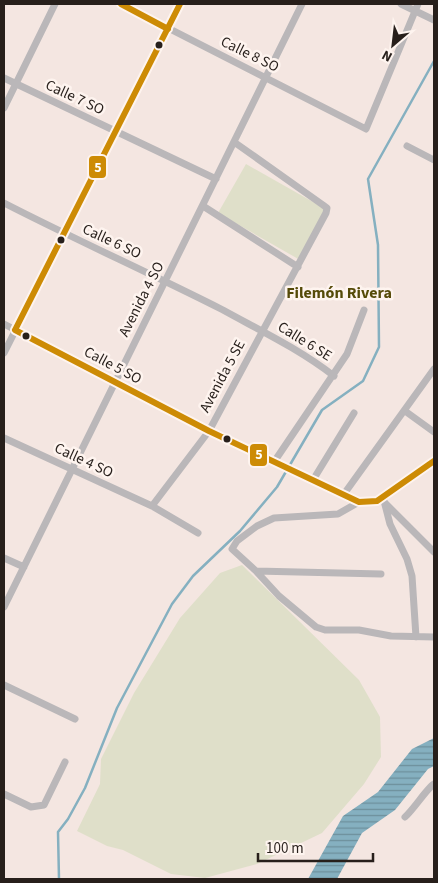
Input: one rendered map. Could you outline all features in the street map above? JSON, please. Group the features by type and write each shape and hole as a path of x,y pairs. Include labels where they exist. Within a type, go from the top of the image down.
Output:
{"street":[{"path":"4,108 55,4"},
{"name":"Calle 8 SO","path":"121,4 366,129 417,7"},
{"path":"4,353 180,4"},
{"name":"Avenida 4 SO","path":"4,607 114,381 166,281 302,4"},
{"path":"402,4 417,7 434,20"},
{"name":"Calle 7 SO","path":"4,78 216,179"},
{"name":"Avenida 5 SE","path":"152,506 209,431 298,267 327,208 234,142"},
{"path":"407,146 434,160"},
{"name":"Calle 6 SO","path":"4,203 166,281 262,331"},
{"path":"203,206 298,267"},
{"path":"274,462 334,376 347,354 364,310"},
{"name":"Calle 5 SO","path":"4,324 209,431 359,502"},
{"name":"Calle 6 SE","path":"262,331 306,354 334,376"},
{"path":"344,494 434,369"},
{"path":"404,411 434,432"},
{"path":"313,480 354,414"},
{"name":"Calle 4 SO","path":"4,438 152,506 198,533"},
{"path":"434,460 383,500 359,502 338,514 274,518 257,526 237,541 232,549 279,596 316,627 325,630 359,630 391,636 434,637"},
{"path":"383,500 434,552"},
{"path":"383,500 390,524 407,559 412,576 416,637"},
{"path":"4,558 24,567"},
{"path":"256,571 381,574"},
{"path":"4,685 75,719"},
{"path":"4,794 32,808 44,805 65,762"},
{"path":"405,817 416,808 428,788 434,784"}],"green space":[{"path":"246,164 329,211 300,260 218,213"},
{"path":"242,565 359,680 380,717 381,757 364,784 322,833 257,864 205,878 171,874 123,850 107,846 77,831 100,784 101,759 134,693 180,618 220,573"}],"water":[{"path":"434,738 434,766 428,769 395,810 362,833 337,879 308,879 343,816 378,792 412,749"}],"waterway":[{"path":"59,879 58,832 68,819 85,788 117,708 172,604 193,576 240,531 277,487 322,410 363,381 379,347 378,245 368,179 434,61"}],"transit line":[{"name":"5","path":"121,4 168,29"},
{"name":"5","path":"15,330 180,4"},
{"name":"5","path":"15,330 209,431 359,502 377,501 434,461"}],"district":[{"name":"Filemón Rivera","path":"339,292"}]}
